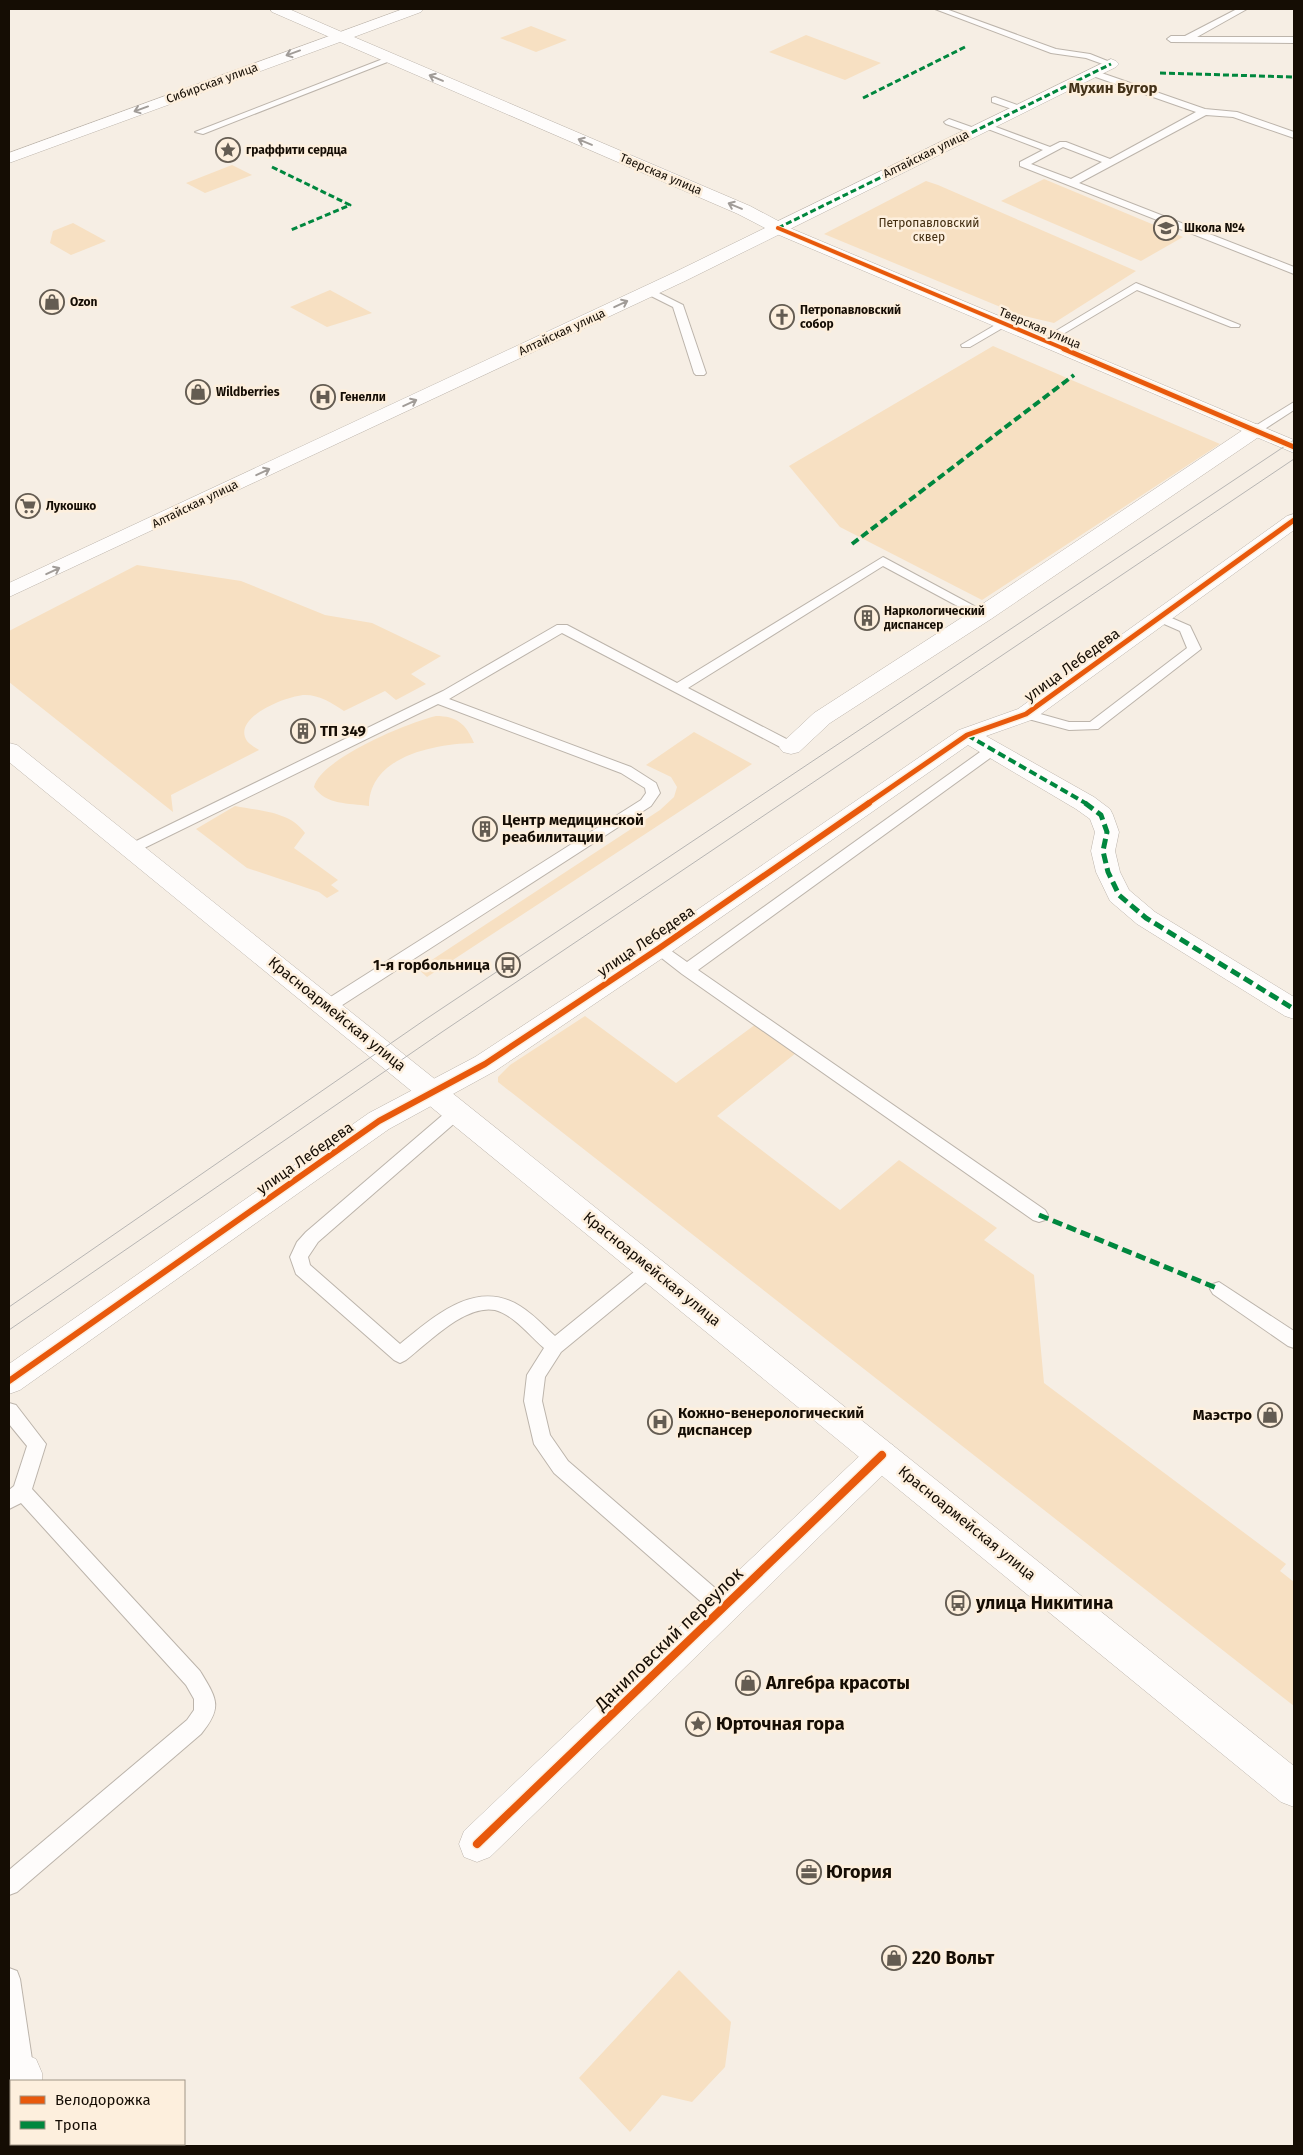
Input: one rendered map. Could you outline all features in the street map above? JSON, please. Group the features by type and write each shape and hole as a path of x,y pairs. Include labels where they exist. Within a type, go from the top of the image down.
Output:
{"street":[{"name":"Тверская улица","path":"277,9 744,210 778,228 1294,447"},
{"name":"Сибирская улица","path":"9,158 416,9"},
{"name":"Алтайская улица","path":"9,592 649,291 1111,64"},
{"path":"791,747 822,718 983,614 1256,430"},
{"name":"улица Лебедева","path":"9,1381 379,1121 446,1101 485,1064 658,949 967,735 1026,714 1294,520"},
{"path":"967,735 1085,803 1101,815 1107,832 1103,851 1108,872 1119,895 1139,912 1294,1009"},
{"name":"Красноармейская улица","path":"9,750 446,1101 1294,1789"},
{"name":"Даниловский переулок","path":"478,1844 556,1771 722,1607 882,1455"}],"lane":[{"path":"942,9 1054,51 1087,56 1111,64"},
{"path":"1186,39 1243,9"},
{"path":"1170,38 1294,40"},
{"path":"200,132 391,59"},
{"path":"1093,73 1204,112 1234,114 1294,136"},
{"path":"995,100 1020,109"},
{"path":"1070,183 1204,112"},
{"path":"950,122 979,128 1051,150"},
{"path":"1110,162 1063,144 1023,164 1294,271"},
{"path":"1044,342 1136,286 1235,325"},
{"path":"649,291 678,305 700,373"},
{"path":"966,345 1002,324"},
{"path":"1256,430 1294,404"},
{"path":"678,688 883,561 983,614"},
{"path":"1026,714 1069,726 1093,726 1194,649 1186,629 1160,617"},
{"path":"131,849 437,699 562,628 791,747"},
{"path":"327,1007 646,803 653,794 651,786 626,770 437,699"},
{"path":"687,970 992,750"},
{"path":"658,949 1039,1215"},
{"path":"446,1101 303,1247 299,1257 302,1268 400,1355 459,1310 478,1301 497,1302 511,1309 555,1347"},
{"path":"651,1268 555,1347 536,1375 533,1401 541,1438 561,1467 722,1607"},
{"path":"1219,1289 1294,1341"},
{"path":"9,1411 38,1444 15,1496 193,1678 204,1696 205,1714 194,1727 9,1884"},
{"path":"9,1979 22,2077"}],"green space":[{"path":"531,26 567,40 536,52 500,38"},
{"path":"806,35 881,63 845,80 769,52"},
{"path":"232,165 252,175 205,193 186,183"},
{"path":"1044,179 1183,237 1141,261 1001,201"},
{"name":"Петропавловский сквер","path":"926,181 1136,271 1054,323 1020,315 824,234"},
{"path":"73,223 106,241 71,255 50,243 53,231"},
{"path":"330,290 372,313 327,327 290,307"},
{"path":"993,346 1220,444 982,600 840,527 789,466"},
{"path":"137,565 241,581 325,615 372,623 441,656 411,674 426,684 396,700 385,691 344,711 321,698 305,695 275,703 264,709 247,724 244,732 247,741 259,750 171,795 173,812 9,682 9,631"},
{"path":"436,716 443,716 460,722 468,731 474,743 441,746 424,750 392,764 380,775 372,789 369,806 331,800 319,793 314,787 320,776 348,754 387,734"},
{"path":"694,732 752,764 427,977 418,969 660,810 674,797 677,787 671,777 646,765"},
{"path":"235,806 283,816 299,826 305,833 294,848 338,880 331,885 339,891 327,898 319,892 247,868 196,829"},
{"path":"585,1016 676,1083 756,1024 796,1053 717,1116 840,1210 899,1160 997,1228 984,1240 1034,1275 1044,1383 1286,1564 1280,1571 1294,1582 1294,1706 498,1082 498,1077 510,1065"},
{"path":"679,1970 731,2022 725,2067 692,2102 662,2095 630,2132 579,2078"}],"tram line":[{"path":"9,1307 426,1019 1294,440"},
{"path":"9,1330 442,1032 1294,459"}],"marked path":[{"path":"863,98 965,47"},
{"path":"778,228 1111,64"},
{"path":"1160,73 1294,77"},
{"path":"272,167 350,205 291,230"},
{"path":"852,544 1074,375"},
{"path":"967,735 1085,803 1101,815 1107,832 1103,851 1108,872 1119,895 1146,918 1294,1009"},
{"path":"1039,1215 1219,1289"}],"cycle path":[{"path":"778,228 1294,447"},
{"path":"9,1381 379,1121 485,1064 658,949 967,735 1026,714 1294,520"},
{"path":"477,1844 882,1455"}],"place":[{"name":"граффити сердца","path":"228,150"},
{"name":"Школа №4","path":"1166,228"},
{"name":"Ozon","path":"52,302"},
{"name":"Петропавловский собор","path":"782,317"},
{"name":"Wildberries","path":"198,392"},
{"name":"Генелли","path":"323,397"},
{"name":"Лукошко","path":"28,506"},
{"name":"Наркологический диспансер","path":"867,618"},
{"name":"ТП 349","path":"303,731"},
{"name":"Центр медицинской реабилитации","path":"485,829"},
{"name":"1-я горбольница","path":"508,965"},
{"name":"Маэстро","path":"1270,1415"},
{"name":"Кожно-венерологический диспансер","path":"660,1422"},
{"name":"улица Никитина","path":"958,1603"},
{"name":"Алгебра красоты","path":"748,1683"},
{"name":"Юрточная гора","path":"698,1724"},
{"name":"Югория","path":"809,1872"},
{"name":"220 Вольт","path":"894,1958"}],"district":[{"name":"Мухин Бугор","path":"1113,88"}]}
